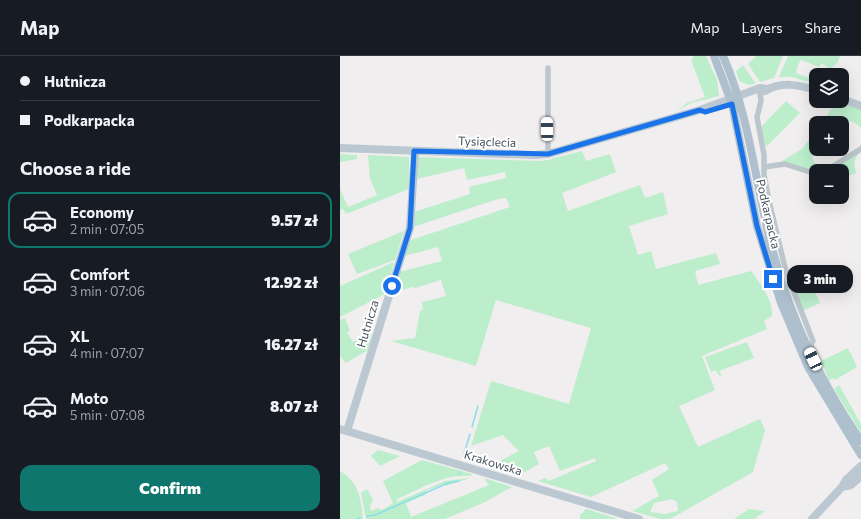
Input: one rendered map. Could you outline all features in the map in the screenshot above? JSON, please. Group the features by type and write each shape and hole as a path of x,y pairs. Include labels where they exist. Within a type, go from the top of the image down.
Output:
{"main road":[{"name":"Podkarpacka","path":"714,56 735,100 757,226 781,304 808,367 860,454"},
{"name":"Podkarpacka","path":"723,56 770,241 782,282 807,337 813,359 860,439"}],"street":[{"path":"548,68 548,154"},
{"path":"735,100 760,94 768,89 789,84 809,88"},
{"path":"735,100 760,88 768,89"},
{"path":"760,94 761,101 757,117 764,155 764,175 769,201 781,253 807,337"},
{"name":"Tysiąclecia","path":"340,148 548,154 700,110 705,112 735,100"},
{"path":"849,101 860,105"},
{"path":"836,164 861,149"},
{"name":"Hutnicza","path":"343,430 410,228 414,151"},
{"path":"764,167 785,164 809,172"},
{"name":"Krakowska","path":"343,430 639,519"},
{"path":"812,519 842,487 851,485 860,473 860,454"}],"green space":[{"path":"693,56 706,56 717,80 719,96 691,103 677,111 687,103 705,97 691,60 693,59"},
{"path":"756,56 783,56 774,78 760,82 748,64"},
{"path":"788,56 840,56 838,62 831,68 822,63 819,67 801,60 796,73 809,78 809,82 792,77 779,77"},
{"path":"743,65 756,84 749,85 739,81 736,71"},
{"path":"786,101 800,113 766,147 761,127"},
{"path":"849,106 861,109 861,128 855,123 849,121 849,116 827,116 832,108 849,108"},
{"path":"809,140 809,156 813,156 812,157 816,164 809,164 809,170 782,161 802,149"},
{"path":"861,145 861,148 849,156 849,153"},
{"path":"582,151 586,161 610,154 616,172 562,193 568,211 640,185 645,198 663,192 668,214 629,226 638,255 651,251 656,269 716,253 720,264 695,271 698,285 751,271 771,304 772,316 764,321 767,329 702,356 715,390 679,406 698,447 760,419 765,430 753,472 670,519 661,519 632,511 659,496 652,480 669,469 665,463 591,497 538,481 545,478 549,481 596,461 595,458 560,471 549,446 534,452 539,464 517,476 489,467 519,451 503,435 471,446 491,381 569,404 591,328 496,300 476,366 391,341 415,338 420,311 423,310 422,302 446,296 441,280 415,288 413,287 394,292 399,272 442,261 438,247 404,256 408,241 510,207 506,198 498,199 413,227 414,212 470,194 469,187 506,178 505,172 467,180 464,168 416,179 417,157 543,161","holes":["672,499 677,502 678,511 665,514 650,512 654,503"]},
{"path":"858,153 854,162 856,173 849,176 849,164 840,164"},
{"path":"340,154 357,155 357,159 340,162"},
{"path":"368,155 409,157 409,189 346,214 343,209 340,210 340,189 348,207 377,195 370,178"},
{"path":"845,156 848,156 836,164 833,164"},
{"path":"404,231 395,260 357,274 348,254"},
{"path":"394,262 385,294 340,317 340,286"},
{"path":"803,266 820,303 802,311 788,270"},
{"path":"345,318 350,331 347,332 353,342 370,332 372,334 368,350 346,363 340,356 340,320"},
{"path":"747,342 754,358 719,371 722,375 720,376 715,370 711,372 705,357"},
{"path":"848,348 857,367 835,380 834,378 829,380 821,361"},
{"path":"839,385 861,424 861,433 834,389"},
{"path":"378,450 400,456 380,466 371,456"},
{"path":"422,460 472,474 471,476 442,479 397,499 397,502 445,481 470,478 446,486 445,484 427,490 425,495 406,503 411,517 489,485 484,478 512,487 485,502 445,519 366,519 361,493 367,489 373,500 370,505 371,511 378,508 382,510 393,503 383,481"},
{"path":"340,471 351,480 358,492 363,519 340,519"},
{"path":"586,509 618,519 580,519 580,515"},
{"path":"749,509 765,511 754,519 734,519"}],"waterway":[{"path":"472,427 478,406"},
{"path":"463,457 470,434"},
{"path":"367,516 375,515 448,483 459,481"}],"route":[{"path":"392,286 410,228 414,151 534,155 556,153 700,110 705,112 732,104 757,226 773,279"}]}
